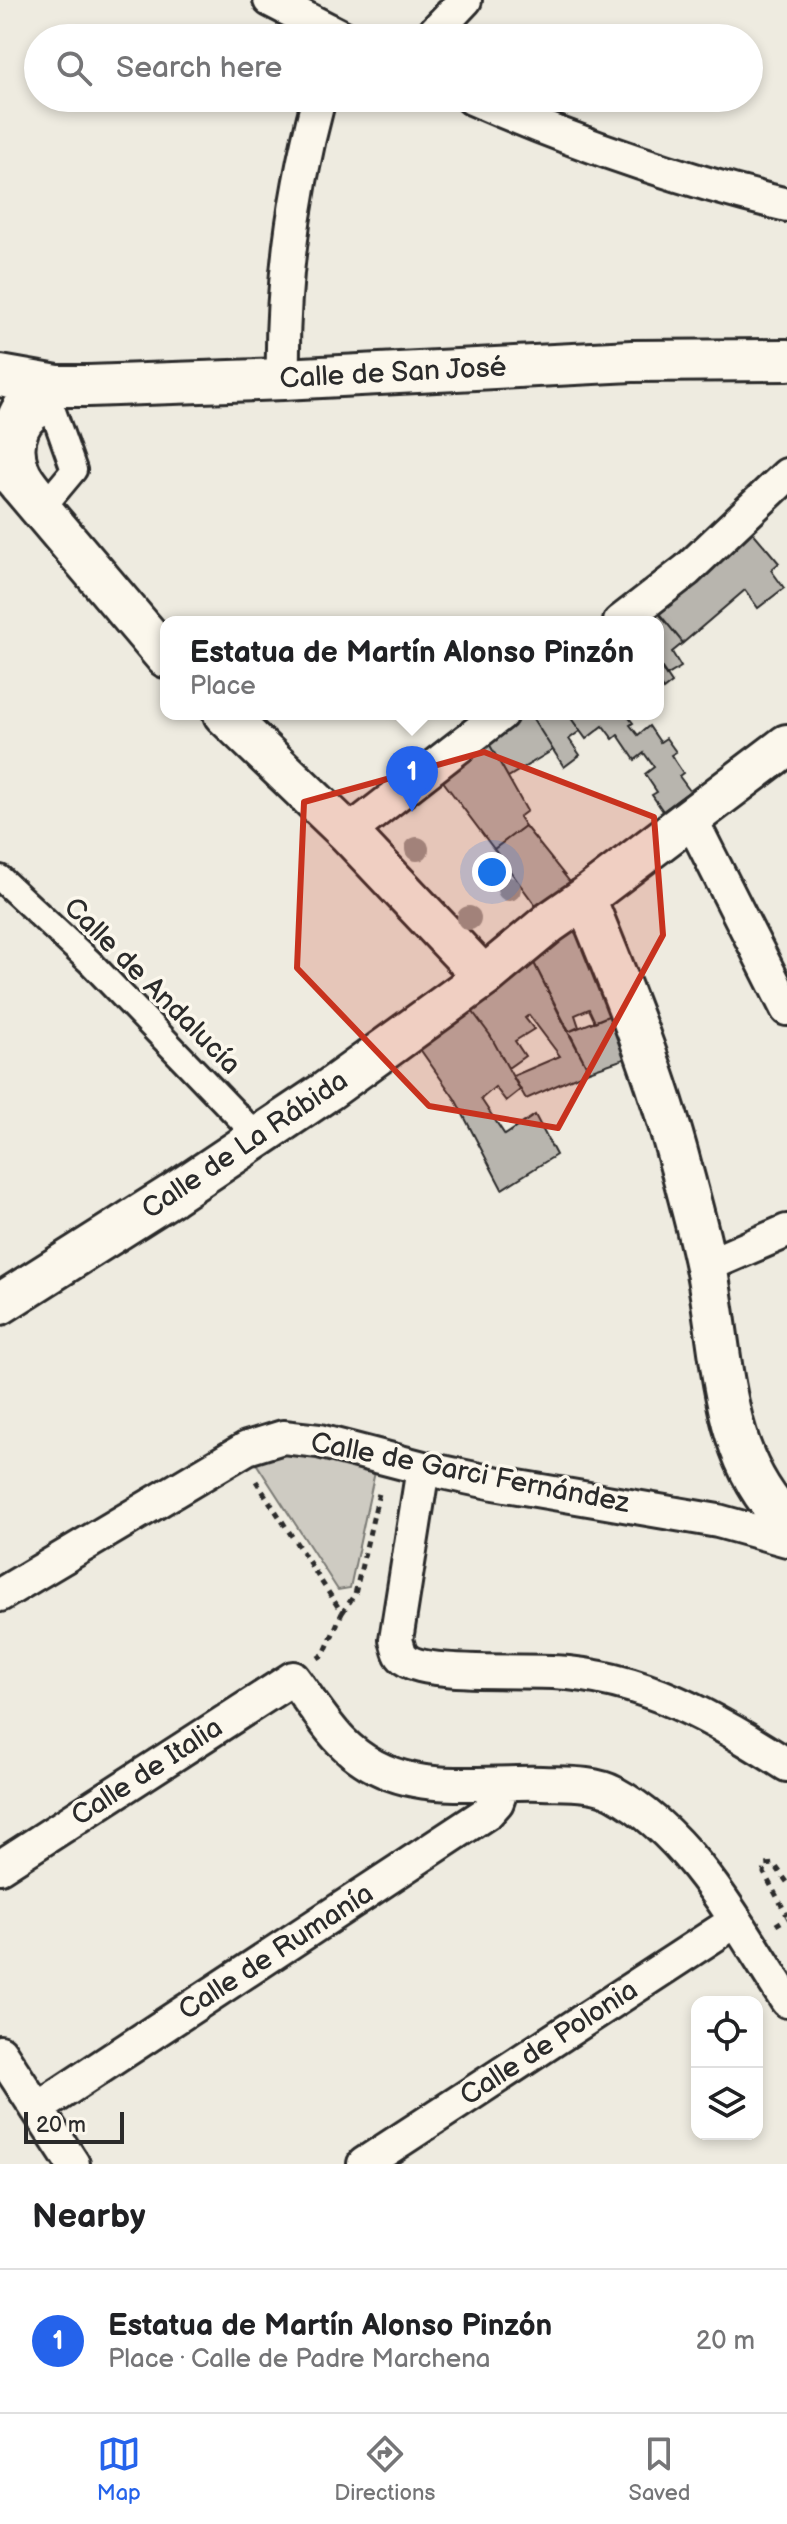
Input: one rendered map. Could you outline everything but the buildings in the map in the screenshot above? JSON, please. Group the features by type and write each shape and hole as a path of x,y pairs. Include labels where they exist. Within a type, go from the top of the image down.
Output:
{"street":[{"path":"270,0 316,24"},
{"path":"442,24 465,0"},
{"path":"283,379 284,289 289,238 301,167 315,112"},
{"path":"504,112 550,132 665,171 787,205"},
{"name":"Calle de San José","path":"0,376 55,398 283,379 632,361 787,360"},
{"path":"55,398 38,395 24,407 13,428 10,473 160,650"},
{"path":"628,616 687,570 787,475"},
{"path":"230,720 348,833 484,977"},
{"path":"348,833 493,720"},
{"name":"Calle de La Rábida","path":"0,1304 327,1091 484,977 549,923 787,745"},
{"path":"690,817 787,1009"},
{"name":"Calle de Andalucía","path":"0,878 90,962 259,1138"},
{"path":"585,898 655,1078 680,1164 706,1266 732,1426 747,1468 764,1497 787,1522"},
{"path":"706,1266 787,1231"},
{"name":"Calle de Garci Fernández","path":"0,1595 238,1453 283,1437 319,1441 494,1483 718,1521 787,1540"},
{"path":"423,1468 396,1640 403,1657 416,1665 446,1669 556,1672 617,1679 685,1704 787,1765"},
{"path":"293,1678 342,1742 370,1762 398,1776 426,1784 580,1784 611,1791 641,1810 666,1831 708,1883 787,2001"},
{"name":"Calle de Italia","path":"0,1867 293,1678"},
{"name":"Calle de Rumanía","path":"37,2109 488,1812 497,1802 503,1785"},
{"name":"Calle de Polonia","path":"364,2164 734,1922"},
{"path":"0,2052 73,2164"}],"path":[{"path":"238,1453 342,1613"},
{"path":"293,1678 324,1654 342,1613 355,1594 387,1457"},
{"path":"787,1882 774,1864 765,1865 764,1873 787,1915"}],"highlighted area":[{"path":"484,752 654,817 663,935 558,1128 429,1106 297,968 304,802"}],"shaded area":[{"path":"285,1450 376,1467 350,1588 338,1590 254,1460"}],"place":[{"name":"Estatua de Martín Alonso Pinzón","path":"412,812"}]}
